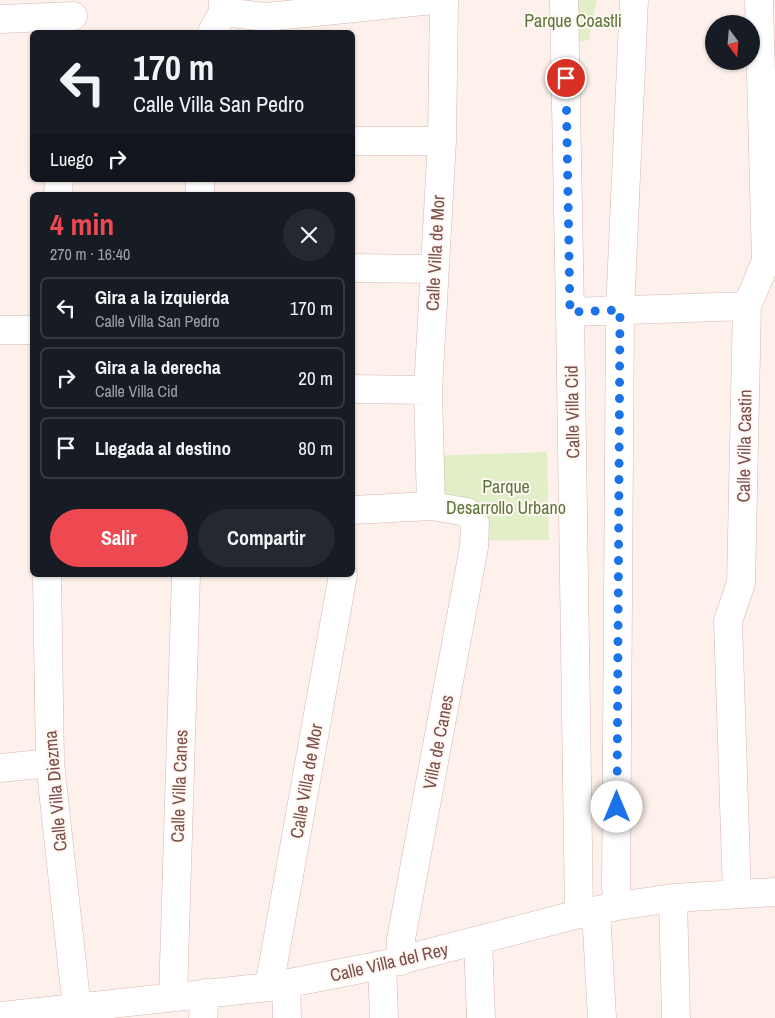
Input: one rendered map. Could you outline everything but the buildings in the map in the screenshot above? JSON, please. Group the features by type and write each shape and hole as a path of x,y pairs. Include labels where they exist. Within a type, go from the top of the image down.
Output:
{"street":[{"path":"219,15 266,17 392,2 433,0"},
{"name":"Calle Villa de Mor","path":"431,506 428,390 442,140 444,0"},
{"name":"Calle Villa Cid","path":"564,0 570,312 602,1018"},
{"name":"Calle Villa Cid","path":"598,910 616,877 620,310 634,0"},
{"path":"759,0 775,0"},
{"name":"Calle Villa Castin","path":"737,894 728,621 741,583 747,306 770,261 769,126 759,0"},
{"path":"0,19 74,16"},
{"path":"355,141 442,140"},
{"path":"355,268 434,269"},
{"path":"570,312 747,306"},
{"path":"0,330 30,330"},
{"path":"355,390 428,390"},
{"path":"355,514 431,506"},
{"name":"Villa de Canes","path":"391,963 401,940 474,547 475,523 467,512 431,506"},
{"name":"Calle Villa Diezma","path":"47,577 50,762 78,1012"},
{"name":"Calle Villa Canes","path":"173,997 186,577"},
{"name":"Calle Villa de Mor","path":"288,1018 277,985 343,577"},
{"path":"0,768 50,762"},
{"name":"Calle Villa del Rey","path":"0,1016 78,1012 173,997 204,1006 277,985 391,963 598,910 673,898 775,892"},
{"path":"673,898 676,1018"},
{"path":"478,941 481,1018"},
{"path":"384,1018 391,963"}],"green space":[{"name":"Parque Coastli","path":"553,0 597,0 589,40 555,45"},
{"name":"Parque Desarrollo Urbano","path":"547,452 549,540 466,541 469,518 421,516 424,456"}],"route":[{"path":"566,78 570,312 620,310 617,807"}]}
